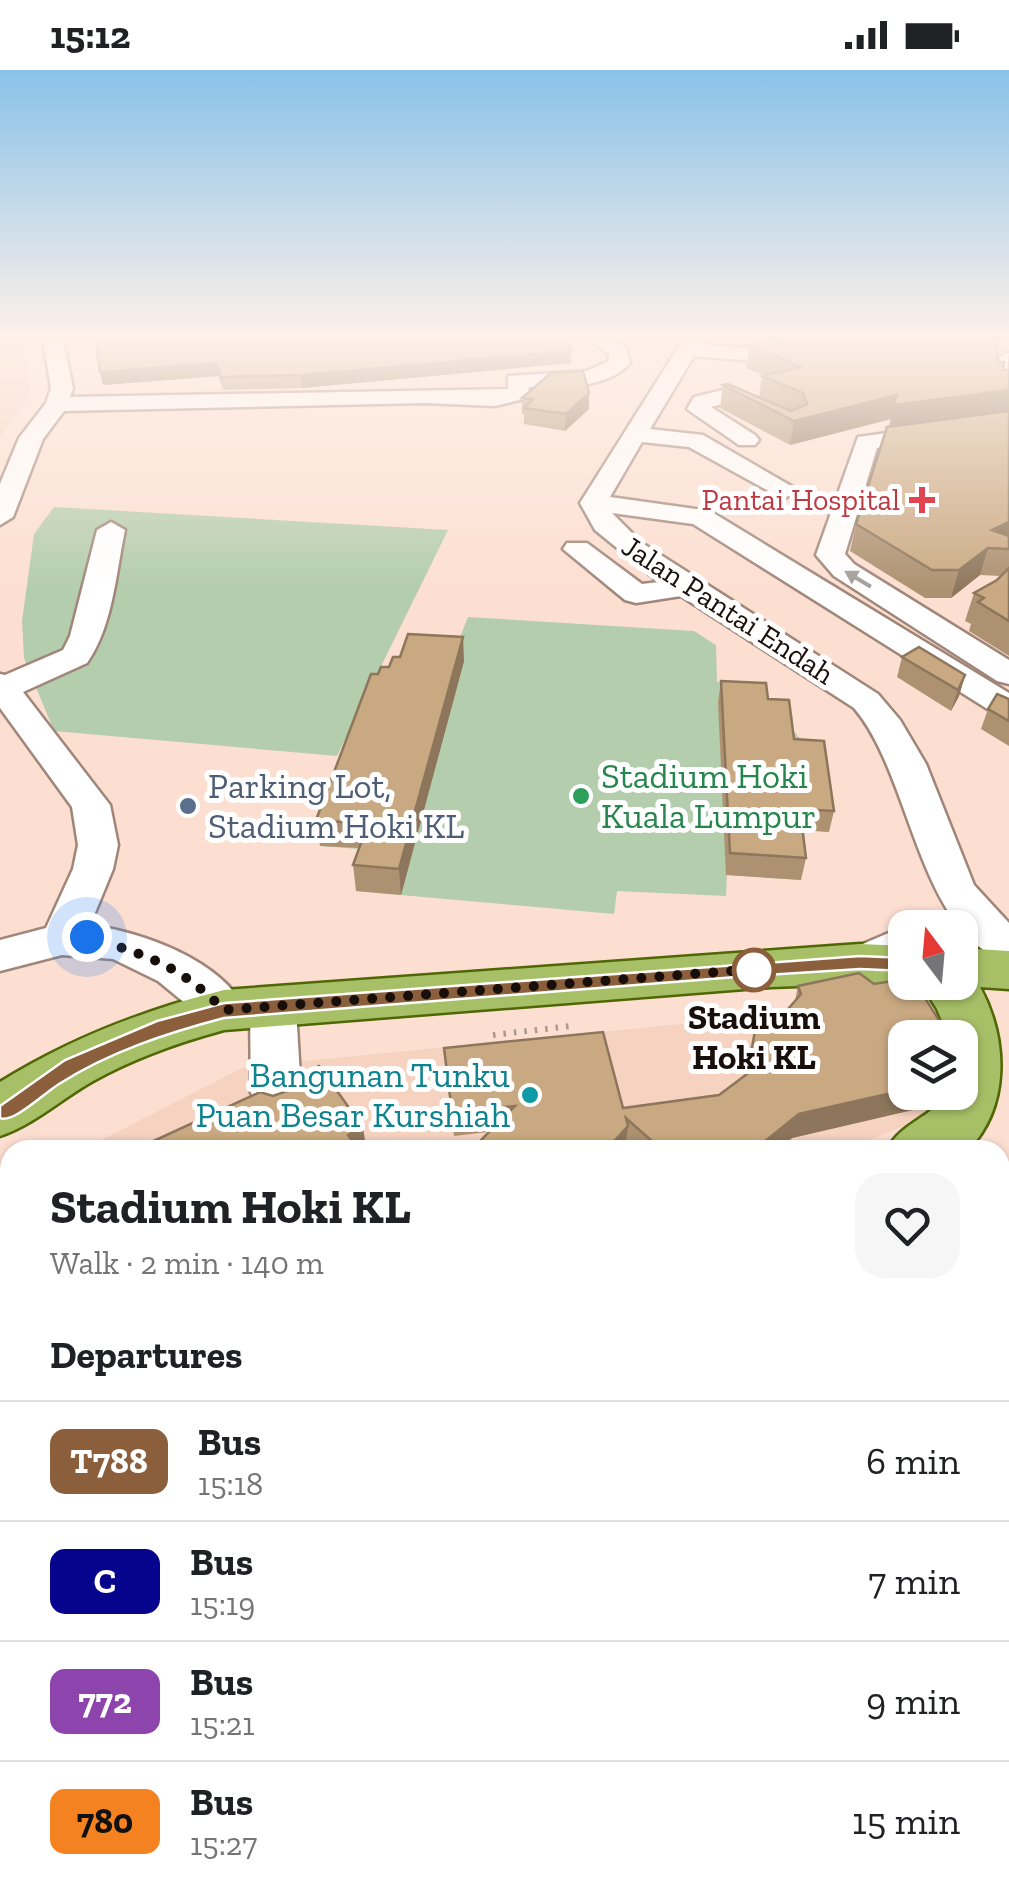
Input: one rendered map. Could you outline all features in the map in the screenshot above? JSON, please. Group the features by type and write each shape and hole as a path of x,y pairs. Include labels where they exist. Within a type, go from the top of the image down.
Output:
{"main road":[{"path":"0,1112 72,1065 164,1026 248,1010 888,956"},
{"path":"978,968 1009,970"},
{"path":"978,987 1009,1004"},
{"path":"933,1140 958,1123 977,1100 982,1071 977,1034 961,1000"}],"street":[{"path":"0,517 31,438 44,420"},
{"name":"Jalan Pantai Endah","path":"642,420 593,503 595,515 603,526 688,586 866,701 898,744 954,888 1009,947"},
{"path":"717,420 749,441 750,446 726,457"},
{"path":"1009,423 876,440 864,446 830,556 844,570 912,611 960,633 1009,674"},
{"path":"633,434 695,440 732,431"},
{"path":"695,440 785,490"},
{"path":"593,503 700,517 1009,708"},
{"path":"63,938 93,869 98,845 91,805 1,686 76,656 86,636 111,530"},
{"path":"577,549 636,594 688,586"},
{"path":"948,910 954,888"},
{"path":"0,956 26,945 87,937 156,958 248,1010 276,1092"}],"path":[{"path":"493,1034 571,1026"}],"shaded area":[{"path":"0,420 12,420 0,437"},
{"path":"872,994 892,1020 888,1020 888,1110 940,1110 870,1140 102,1140 244,1067 753,1017"}],"green space":[{"path":"54,507 448,530 337,756 54,731 24,658 22,621 34,534"},
{"name":"Stadium Hoki Kuala Lumpur","path":"468,617 694,631 716,645 717,682 744,684 785,720 809,750 829,832 795,830 801,880 727,875 726,896 617,891 614,914 356,891 372,850 320,846 373,698 460,637"}],"building":[{"path":"937,420 1009,420 1009,522 992,530 1009,536 1009,549 988,548 959,570 932,570 856,524 887,427"},
{"path":"1009,568 1009,621 978,602 984,598 974,593"},
{"path":"408,634 463,637 399,869 353,865 368,824 316,820 371,674 389,667 393,657 400,657"},
{"path":"919,647 965,675 958,690 902,657"},
{"path":"721,681 766,683 768,699 789,700 794,739 824,741 834,811 800,809 806,858 730,853"},
{"path":"997,694 1009,699 1009,721 988,709"},
{"path":"859,973 874,984 888,982 888,1000 926,1000 939,1020 888,1020 888,1094 799,1114 766,1140 651,1140 626,1118 628,1126 615,1140 481,1140 515,1106 452,1112 444,1048 603,1032 623,1108 719,1095 747,1074 755,1031 788,1009 801,994 798,986"},
{"path":"319,1066 363,1127 348,1135 351,1140 156,1140 260,1092 273,1096 290,1090 301,1074"}],"bus line":[{"name":"T788","path":"0,1112 72,1065 164,1026 224,1010 860,962 888,964"}],"place":[{"name":"Pantai Hospital","path":"922,500"},
{"name":"Stadium Hoki Kuala Lumpur","path":"581,796"},
{"name":"Parking Lot, Stadium Hoki KL","path":"188,806"},
{"name":"Stadium Hoki KL","path":"754,970"},
{"name":"Bangunan Tunku Puan Besar Kurshiah","path":"530,1095"}],"route":[{"path":"87,937 156,958 193,980 224,1010 771,968 754,970"}]}
